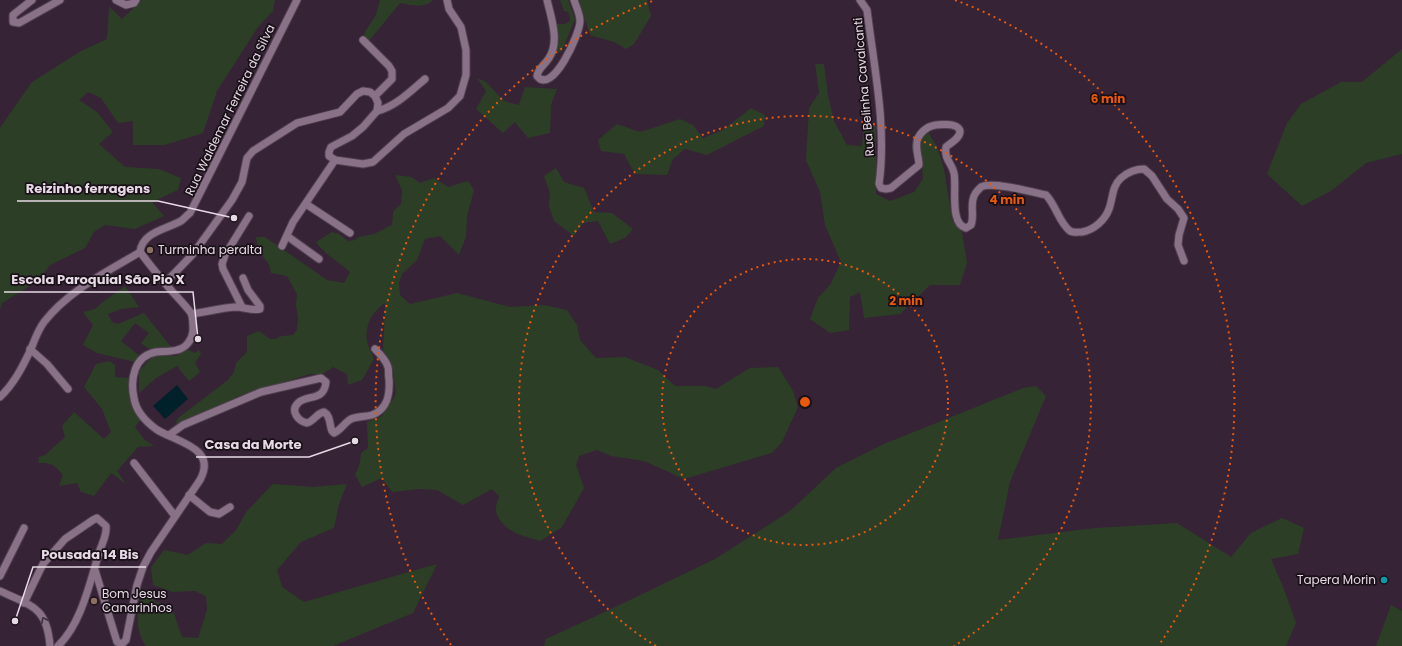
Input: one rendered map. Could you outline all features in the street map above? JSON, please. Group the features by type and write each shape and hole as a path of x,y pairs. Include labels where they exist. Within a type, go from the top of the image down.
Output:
{"street":[{"path":"32,0 13,15 13,22 19,23 59,1"},
{"path":"116,0 126,5 134,3 136,0"},
{"name":"Rua Waldemar Ferreira da Silva","path":"140,252 144,241 150,235 181,221 190,213 296,0"},
{"path":"425,79 393,104 377,111 363,127 352,136 331,147 329,156 335,160 363,164 372,162 404,134 448,108 460,96 466,75 467,63 465,44 460,27 449,8 447,0"},
{"path":"547,0 553,25 554,39 550,58 538,71 537,76 540,80 549,79 555,74 568,56 578,31 580,21 574,0"},
{"name":"Rua Belinha Cavalcanti","path":"860,0 867,10 877,87 882,152 879,184 881,188 892,188 919,166 916,146 918,138 930,126 953,125 957,126 960,131 955,140 946,147 945,152 949,164 955,174 955,210 959,223 962,227 966,228 972,225 972,203 974,195 980,188 996,185 1046,195 1051,200 1065,225 1071,232 1089,231 1104,218 1109,209 1113,190 1121,178 1136,169 1144,169 1152,176 1167,200 1178,209 1184,218 1178,245 1184,261"},
{"path":"363,40 389,66 392,71 392,79 376,96"},
{"path":"165,283 193,254 232,200 242,182 247,158 253,151 297,123 340,112 357,94 363,91 370,92 376,96 378,103 377,111"},
{"path":"282,246 293,222 335,160"},
{"path":"306,204 350,233"},
{"path":"242,307 223,269 222,264 225,256 249,216"},
{"path":"287,236 319,259"},
{"path":"0,397 5,393 20,372 37,333 44,322 63,302 78,290 140,252 192,314 193,334 192,339 188,344 177,350 148,354 137,363 134,371 133,391 136,409 148,423 157,430 198,451 205,462 203,474 151,552 143,567 137,585 128,636 122,644 117,642 95,570"},
{"path":"192,314 242,307 255,310 260,309 260,306 248,290 243,278"},
{"path":"169,435 183,425 261,392 321,378 326,382 320,395 302,399 298,403 295,411 299,420 307,423 312,421 320,412 324,412 328,414 332,431 334,433 338,432 352,418 372,415 387,401 390,392 388,366 375,349"},
{"path":"30,350 47,364 68,390"},
{"path":"134,463 175,516"},
{"path":"189,495 210,512 218,514 230,507"},
{"path":"24,603 43,564 47,559 65,539 98,518 106,526 106,535 76,622 63,642 58,646"},
{"path":"0,576 24,528"},
{"path":"0,591 38,610 46,624 50,646"}],"green space":[{"path":"142,0 275,0 273,11 258,27 217,91 203,133 165,145 133,145 133,121 118,123 101,98 88,92 79,100 97,112 113,132 99,144 125,167 159,169 181,178 178,190 152,202 164,216 135,229 105,225 94,232 85,248 50,265 38,281 2,303 0,309 0,128 32,82 81,51 107,39 109,6 122,19"},
{"path":"380,0 433,0 425,5 400,3 368,42 363,38 366,30 376,15"},
{"path":"560,0 568,0 575,19 562,51 557,53 555,47 557,24 565,24 570,21 569,12 564,11"},
{"path":"579,0 647,0 651,16 634,44 626,49 614,42 590,35"},
{"path":"1402,49 1402,154 1366,163 1331,191 1302,206 1267,174 1287,123 1301,104 1341,82 1362,82"},
{"path":"815,64 824,64 828,95 834,121 847,145 862,146 864,124 876,126 876,194 890,201 914,192 923,179 920,138 928,132 937,147 944,169 952,220 962,232 967,263 960,285 930,285 900,314 864,318 860,292 850,297 849,330 830,333 810,319 818,298 830,285 841,262 825,225 820,192 806,160 809,108 819,93"},
{"path":"477,78 486,82 504,101 519,105 525,87 557,89 551,105 550,133 528,138 515,122 503,133 476,109 486,91"},
{"path":"751,108 765,115 764,126 707,155 685,149 673,159 667,175 635,174 624,154 601,151 598,140 617,124 640,132 680,119 693,125 703,138 723,130"},
{"path":"556,168 564,182 584,188 594,212 612,213 633,229 625,238 610,244 598,221 583,223 574,236 554,221 549,206 550,193 544,176"},
{"path":"395,175 411,177 420,183 434,178 448,187 468,181 474,190 467,216 466,237 459,255 440,236 425,239 417,260 402,274 399,283 400,295 410,304 457,293 510,307 544,305 567,310 577,325 580,340 596,358 625,357 658,370 675,386 705,386 716,389 750,368 778,367 793,391 798,407 782,442 772,453 684,479 644,461 611,456 597,450 579,456 576,465 584,488 562,527 540,541 520,535 503,524 496,511 499,496 492,489 463,505 437,490 418,489 392,492 382,478 362,487 355,475 360,463 361,453 368,448 367,422 382,416 396,394 392,364 383,351 385,303 373,314 368,324 366,335 367,341 374,359 362,380 348,385 347,374 333,367 321,375 310,374 239,396 175,426 178,418 228,380 234,372 236,363 247,352 247,336 259,331 270,339 275,339 282,336 293,335 297,330 297,294 287,276 271,273 269,264 259,252 256,237 265,237 327,280 344,283 350,272 316,242 332,232 339,234 348,241 355,240 358,237 374,234 392,225 393,212 401,204 402,190"},
{"path":"125,286 139,307 121,309 108,314 112,322 118,324 144,313 171,347 149,349 141,343 149,333 135,323 121,341 140,356 135,362 97,353 83,345 93,325 83,312 95,309"},
{"path":"188,350 195,353 199,350 201,354 195,363 200,372 189,381 177,366 156,378 139,393 139,371 154,355 176,356"},
{"path":"109,361 115,365 115,377 130,378 132,406 134,411 141,419 135,427 145,440 154,446 138,447 117,471 126,484 111,473 94,496 81,492 77,483 59,486 63,475 55,467 49,464 38,463 39,457 45,455 65,437 62,426 74,412 104,439 111,432 102,409 84,387 96,364"},
{"path":"1036,386 1046,396 1010,482 998,540 1095,528 1177,523 1231,557 1251,533 1282,518 1304,528 1298,554 1271,559 1296,623 1286,646 544,646 546,639 715,559 790,511 836,468 884,444 1023,388"},
{"path":"273,484 313,487 347,484 339,504 334,528 301,542 277,570 282,587 304,602 437,564 413,613 333,646 146,646 139,632 138,625 138,611 143,589 156,602 171,605 182,637 198,638 207,610 206,596 195,591 173,592 153,585 151,567 164,550 188,555 206,543 222,544 236,530 247,511"},
{"path":"1391,605 1402,611 1402,646 1376,646"}],"water":[{"path":"177,385 188,399 165,419 153,406"}],"place":[{"name":"Reizinho ferragens","path":"234,218"},
{"name":"Turminha peralta","path":"150,250"},
{"name":"Escola Paroquial São Pio X","path":"198,339"},
{"name":"Casa da Morte","path":"355,441"},
{"name":"Tapera Morin","path":"1384,580"},
{"name":"Bom Jesus Canarinhos","path":"94,601"},
{"name":"Pousada 14 Bis","path":"15,621"}]}
